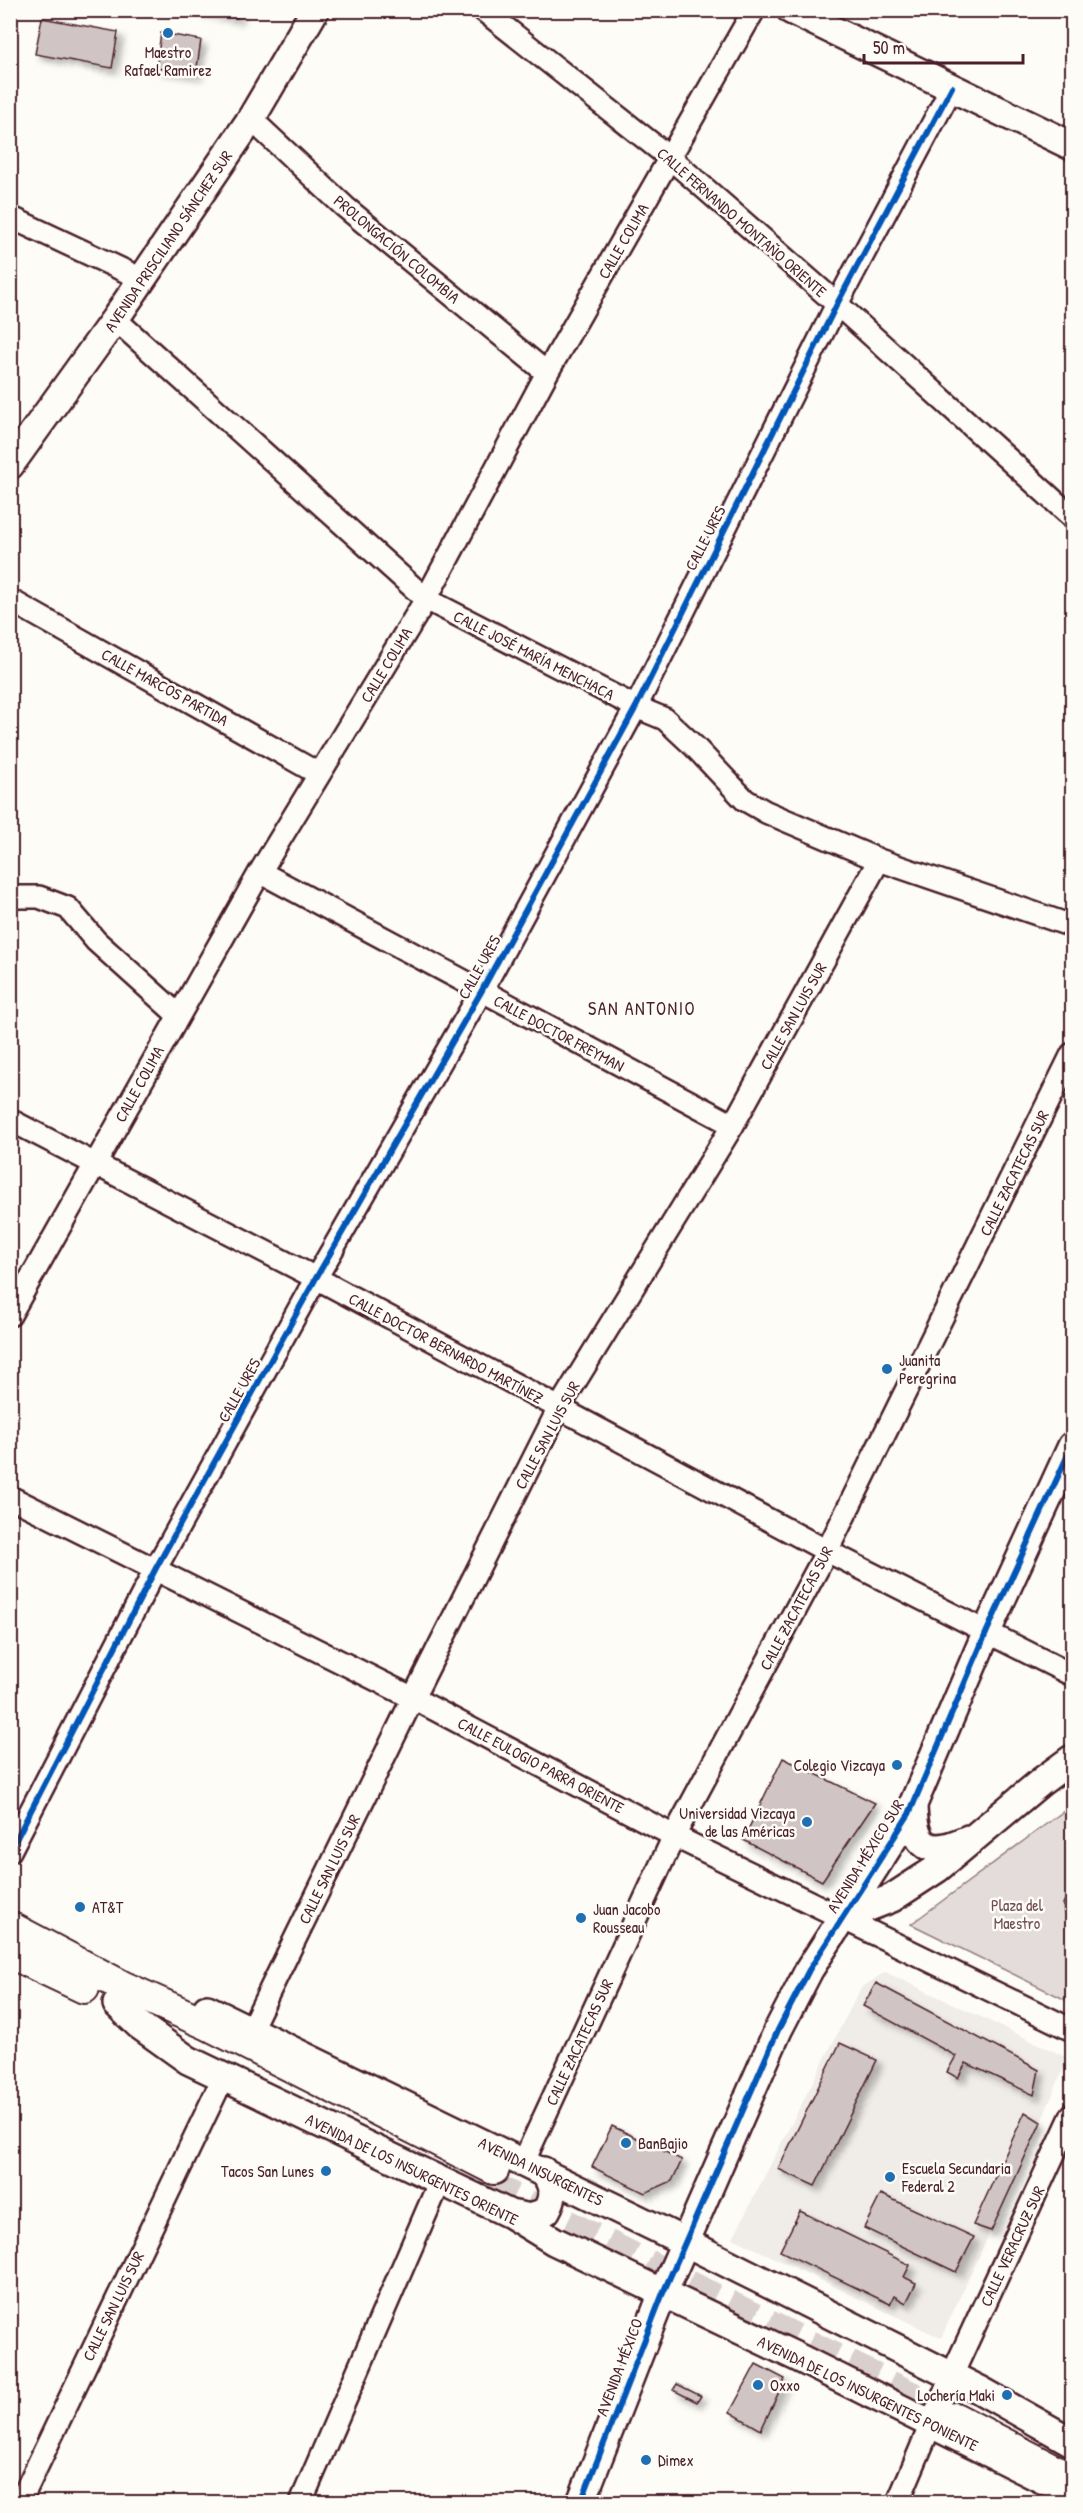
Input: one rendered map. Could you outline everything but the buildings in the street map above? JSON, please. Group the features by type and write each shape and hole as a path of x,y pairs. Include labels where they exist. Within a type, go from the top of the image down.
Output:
{"highway":[{"name":"AVENIDA INSURGENTES","path":"10,1927 121,1995"},
{"name":"AVENIDA INSURGENTES","path":"10,1953 121,1995 512,2172"},
{"path":"950,2416 1072,2463"},
{"name":"AVENIDA DE LOS INSURGENTES PONIENTE","path":"950,2416 1072,2479"}],"main road":[{"name":"AVENIDA PRISCILIANO SÁNCHEZ SUR","path":"10,465 115,319 251,119 315,10"},
{"path":"790,10 1072,146"},
{"name":"AVENIDA MÉXICO SUR","path":"685,2242 778,2030 809,1970 913,1805 987,1631 1072,1446"},
{"path":"841,1918 892,1898 938,1868 1042,1781 1072,1759"},
{"path":"913,1805 914,1827 917,1836 929,1846 957,1844 980,1833"},
{"name":"AVENIDA INSURGENTES","path":"163,2043 139,2025 121,1995 147,1989 190,2001 251,2029 512,2172 685,2242 951,2377"},
{"name":"AVENIDA DE LOS INSURGENTES ORIENTE","path":"163,2043 188,2060 223,2078 510,2214 554,2241 663,2293"},
{"path":"510,2214 531,2218 546,2211 553,2196 550,2180 512,2172"},
{"name":"AVENIDA MÉXICO","path":"581,2502 685,2242"},
{"name":"AVENIDA DE LOS INSURGENTES PONIENTE","path":"663,2293 950,2416 1072,2494"},
{"path":"951,2377 980,2390 1072,2442"}],"street":[{"name":"CALLE FERNANDO MONTAÑO ORIENTE","path":"483,10 670,158 837,304 1072,517"},
{"name":"CALLE COLIMA","path":"10,1315 260,872 426,599 547,373 754,10"},
{"name":"CALLE URES","path":"10,1851 156,1568 316,1278 481,992 636,707 837,304 952,87"},
{"name":"PROLONGACIÓN COLOMBIA","path":"251,119 345,207 547,373"},
{"path":"10,217 142,279"},
{"name":"CALLE JOSÉ MARÍA MENCHACA","path":"115,319 426,599 636,707 666,719 745,800 801,828 879,860 1072,926"},
{"name":"CALLE MARCOS PARTIDA","path":"10,600 319,774"},
{"name":"CALLE SAN LUIS SUR","path":"251,2029 412,1698 558,1408 733,1125 879,860"},
{"name":"CALLE DOCTOR FREYMAN","path":"260,872 733,1125"},
{"path":"10,897 39,897 68,908 96,941 178,1015"},
{"name":"CALLE ZACATECAS SUR","path":"512,2172 674,1836 827,1551 1072,1054"},
{"name":"CALLE DOCTOR BERNARDO MARTÍNEZ","path":"10,1120 316,1278 827,1551 1072,1675"},
{"name":"CALLE EULOGIO PARRA ORIENTE","path":"10,1497 412,1698 674,1836 1072,2031"},
{"name":"CALLE SAN LUIS SUR","path":"20,2502 223,2078"},
{"name":"CALLE VERACRUZ SUR","path":"950,2416 951,2377 1072,2115"},
{"path":"301,2502 440,2181"},
{"path":"898,2502 950,2416"}],"shaded area":[{"name":"Escuela Secundaria Federal 2","path":"885,1972 1068,2058 1041,2122 941,2338 733,2238 861,1988"}],"green space":[{"name":"Plaza del Maestro","path":"1072,1805 1072,2003 911,1924"}],"tunnel":[{"path":"486,2184 955,2418"}],"cycle path":[{"path":"10,1851 156,1568 316,1278 481,992 636,707 837,304 952,87"},
{"path":"581,2502 663,2293 778,2030 809,1970 909,1814 987,1631 1072,1446"}],"place":[{"name":"Maestro Rafael Ramirez","path":"168,33"},
{"name":"Juanita Peregrina","path":"887,1369"},
{"name":"Colegio Vizcaya","path":"897,1765"},
{"name":"Universidad Vizcaya de las Américas","path":"807,1822"},
{"name":"AT&T","path":"80,1907"},
{"name":"Juan Jacobo Rousseau","path":"581,1918"},
{"name":"BanBajio","path":"626,2143"},
{"name":"Tacos San Lunes","path":"326,2171"},
{"name":"Escuela Secundaria Federal 2","path":"890,2177"},
{"name":"Oxxo","path":"758,2385"},
{"name":"Lochería Maki","path":"1007,2395"},
{"name":"Dimex","path":"646,2460"}],"district":[{"name":"SAN ANTONIO","path":"642,1009"}]}
